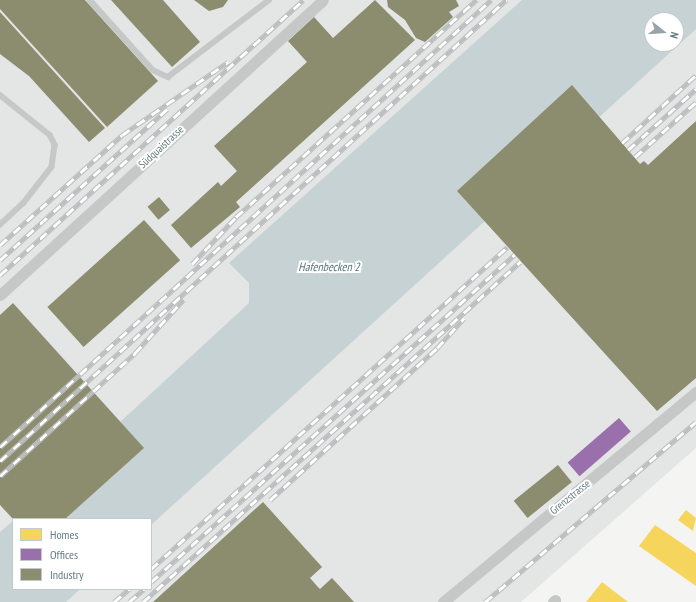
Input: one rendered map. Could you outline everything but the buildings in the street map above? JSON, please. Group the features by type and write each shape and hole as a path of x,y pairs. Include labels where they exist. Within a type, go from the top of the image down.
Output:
{"street":[{"name":"Südquaistrasse","path":"0,295 323,0"},
{"name":"Grenzstrasse","path":"444,602 696,392"}],"lane":[{"path":"90,0 153,70 168,77 269,0"},
{"path":"0,95 50,135 55,145 52,167 24,203 0,225"}],"shaded area":[{"path":"0,0 696,0 696,448 521,602 0,602"}],"water":[{"name":"Hafenbecken 2","path":"522,0 696,0 696,29 684,40 684,12 644,12 644,52 671,52 152,524 152,518 16,518 249,303 249,283 229,263"},
{"path":"12,522 12,590 79,590 66,602 0,602 0,532"}],"railway":[{"path":"0,275 303,0"},
{"path":"192,264 236,217 476,0"},
{"path":"0,447 491,0"},
{"path":"0,461 506,0"},
{"path":"0,245 122,135 228,62"},
{"path":"622,143 696,75"},
{"path":"628,150 696,89"},
{"path":"635,157 696,102"},
{"path":"0,260 167,109"},
{"path":"152,568 507,247"},
{"path":"152,581 514,255"},
{"path":"143,602 520,262"},
{"path":"0,476 135,353 183,300"},
{"path":"270,500 437,348 464,318"},
{"path":"485,602 696,422"},
{"path":"114,602 128,590"},
{"path":"129,602 143,590"}]}
